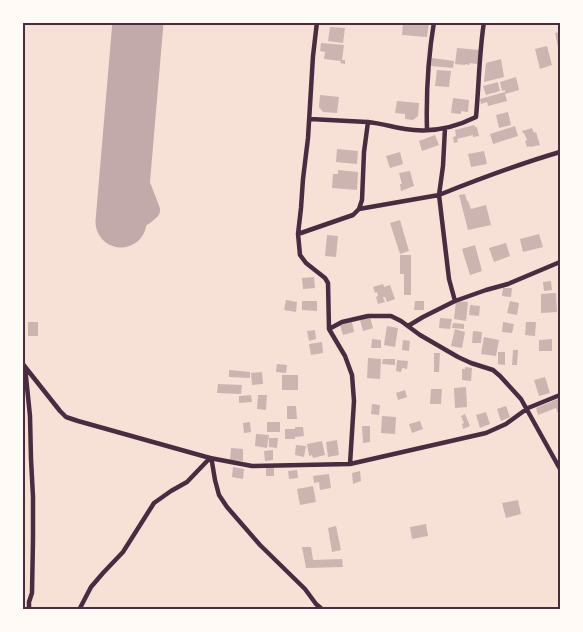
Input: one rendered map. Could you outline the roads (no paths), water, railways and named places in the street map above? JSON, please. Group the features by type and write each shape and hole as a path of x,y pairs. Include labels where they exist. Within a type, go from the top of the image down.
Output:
{"street":[{"path":"317,22 313,56 310,119 302,179 298,234 300,255 328,283 329,329 345,356 352,375 354,401 350,464"},
{"path":"427,130 430,45 434,22"},
{"path":"310,119 368,122 408,129 427,130 465,123 476,117 484,22"},
{"path":"298,234 353,215 359,209 362,200 362,172 368,122"},
{"path":"445,128 439,195 449,279 455,301"},
{"path":"359,209 439,195 531,160 560,152"},
{"path":"408,326 455,301 508,284 560,262"},
{"path":"329,329 342,322 368,316 390,316 401,320 420,335 471,364 493,370 515,391 528,408 532,419 560,469"},
{"path":"24,364 66,416 210,458 252,466 350,464 486,433 506,424 528,408 560,395"},
{"path":"24,364 30,416 34,540 32,592 29,610"},
{"path":"79,610 91,587 123,552 154,503 187,482 210,458"},
{"path":"210,458 219,495 227,507 260,545 305,589 323,610"}]}
